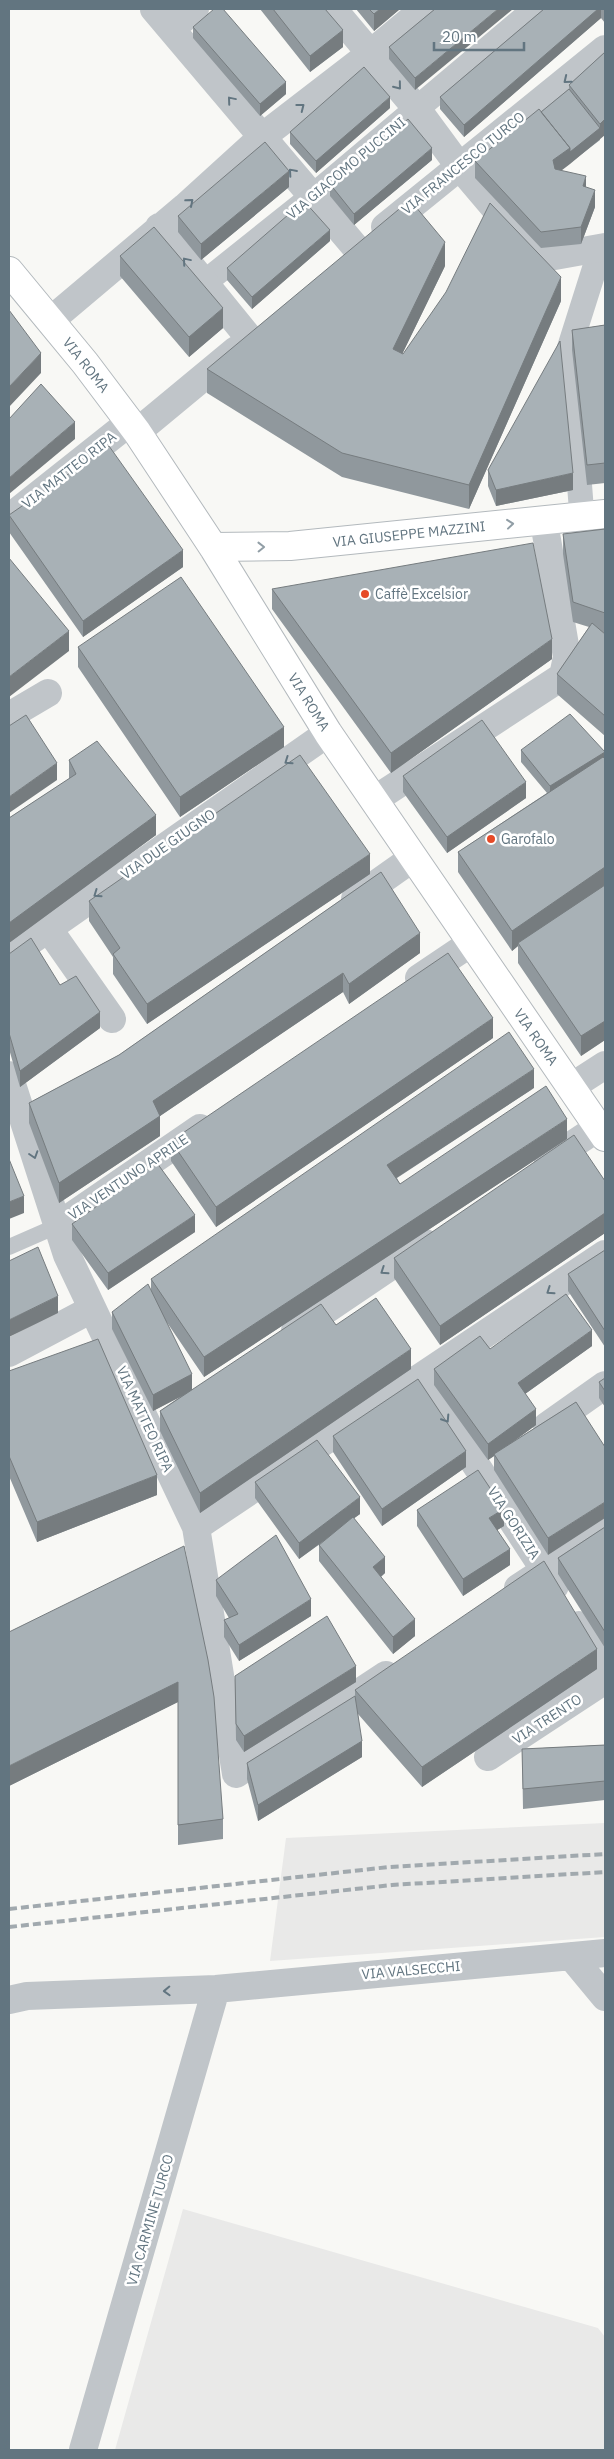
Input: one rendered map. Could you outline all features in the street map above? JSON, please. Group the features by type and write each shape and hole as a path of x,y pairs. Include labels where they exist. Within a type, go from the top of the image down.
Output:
{"main road":[{"name":"VIA ROMA","path":"9,271 51,320 134,427 213,548 328,733 602,1132"},
{"name":"VIA GIUSEPPE MAZZINI","path":"213,548 290,546 594,516"}],"street":[{"path":"195,9 162,19 313,196"},
{"name":"VIA GIACOMO PUCCINI","path":"333,9 372,53 459,166 538,259 604,243"},
{"path":"51,320 262,137 372,53 424,9"},
{"name":"VIA GIACOMO PUCCINI","path":"204,283 313,196 535,9"},
{"name":"VIA FRANCESCO TURCO","path":"313,196 349,256 605,49"},
{"path":"134,427 195,394 258,332 204,283 158,227"},
{"path":"594,516 569,349 604,243"},
{"name":"VIA MATTEO RIPA","path":"9,518 134,427"},
{"path":"374,800 563,676 567,657 544,522"},
{"path":"9,716 48,693"},
{"name":"VIA DUE GIUGNO","path":"9,956 328,733"},
{"path":"332,916 413,858"},
{"path":"48,928 112,1019"},
{"path":"398,993 471,943"},
{"path":"506,1046 531,1029"},
{"path":"572,1087 605,1065"},
{"name":"VIA MATTEO RIPA","path":"9,1075 67,1255 196,1527 236,1774 407,1662"},
{"path":"23,1120 48,1106"},
{"name":"VIA VENTUNO APRILE","path":"57,1226 220,1115"},
{"path":"527,1175 602,1132"},
{"path":"273,1346 445,1230"},
{"path":"196,1527 605,1254"},
{"path":"9,1353 96,1318 125,1310"},
{"name":"VIA GORIZIA","path":"419,1378 546,1570 605,1670"},
{"path":"528,1439 605,1385"},
{"path":"150,1429 174,1412"},
{"path":"481,1472 504,1456"},
{"path":"497,1602 605,1531"},
{"name":"VIA TRENTO","path":"488,1757 605,1680"},
{"name":"VIA VALSECCHI","path":"9,2000 27,1996 216,1989 605,1953"},
{"path":"572,1956 605,1997"},
{"name":"VIA CARMINE TURCO","path":"83,2450 216,1989"}],"lane":[{"path":"9,1247 57,1226"}],"shaded area":[{"path":"605,1823 605,1937 270,1961 286,1838"},
{"path":"183,2209 598,2328 605,2337 605,2450 115,2450"}],"building":[{"path":"214,9 223,9 286,82 260,104 193,27"},
{"path":"273,9 325,9 343,30 310,56"},
{"path":"369,9 380,9 374,14"},
{"path":"435,9 498,9 415,78 389,47"},
{"path":"544,9 598,9 464,125 440,97"},
{"path":"605,52 605,119 600,124 569,85"},
{"path":"364,67 390,97 316,161 290,132"},
{"path":"569,89 600,128 570,152 570,148 541,112"},
{"path":"539,109 570,148 553,160 555,169 586,176 583,186 595,190 581,227 541,232 475,161"},
{"path":"408,119 432,148 354,214 330,184"},
{"path":"265,142 289,171 201,244 178,216"},
{"path":"410,200 445,242 393,349 403,354 446,292 490,203 561,277 469,485 342,453 207,369"},
{"path":"304,201 330,230 252,297 227,268"},
{"path":"154,227 223,308 189,337 120,256"},
{"path":"9,310 41,353 9,387"},
{"path":"605,325 605,463 587,465 572,330"},
{"path":"560,341 573,473 496,490 488,470"},
{"path":"41,384 75,422 9,478 9,419"},
{"path":"109,446 183,550 83,621 9,515"},
{"path":"605,529 605,613 573,602 563,534"},
{"path":"533,543 552,639 391,753 272,589"},
{"path":"9,558 69,631 9,677"},
{"path":"181,577 284,727 180,797 78,647"},
{"path":"592,623 605,634 605,716 557,674"},
{"path":"570,714 605,752 550,786 521,750"},
{"path":"26,715 57,763 9,797 9,726"},
{"path":"482,720 526,782 447,837 403,776"},
{"path":"97,741 156,815 9,923 9,818 76,774 69,760"},
{"path":"300,755 370,854 147,1004 113,954 120,948 89,901"},
{"path":"603,757 605,759 605,867 512,931 458,852"},
{"path":"381,872 420,933 349,984 343,973 153,1101 160,1116 59,1183 29,1103 119,1055"},
{"path":"605,885 605,1021 581,1036 518,943"},
{"path":"31,938 60,985 76,976 100,1012 20,1071 9,1033 9,954"},
{"path":"448,953 493,1018 216,1207 171,1141"},
{"path":"509,1032 534,1069 387,1165 400,1184 546,1086 567,1119 204,1357 151,1279"},
{"path":"574,1135 605,1181 605,1213 440,1326 394,1258"},
{"path":"9,1159 24,1196 9,1202"},
{"path":"157,1163 195,1215 108,1273 72,1224"},
{"path":"38,1247 58,1296 9,1320 9,1261"},
{"path":"605,1250 605,1331 568,1274"},
{"path":"148,1284 192,1374 153,1395 112,1312"},
{"path":"566,1294 592,1330 518,1383 536,1409 488,1444 434,1369 480,1336 490,1349"},
{"path":"376,1298 411,1349 200,1493 160,1411 321,1304 336,1325"},
{"path":"98,1339 157,1475 37,1522 9,1456 9,1371"},
{"path":"605,1378 605,1391 599,1382"},
{"path":"418,1379 466,1451 382,1509 333,1436"},
{"path":"576,1402 605,1447 605,1502 548,1538 494,1454"},
{"path":"317,1440 360,1497 299,1543 255,1482"},
{"path":"478,1470 504,1509 489,1518 510,1549 463,1579 417,1510"},
{"path":"353,1517 385,1557 373,1567 415,1619 393,1637 319,1545"},
{"path":"605,1527 605,1632 558,1558"},
{"path":"276,1535 311,1599 239,1645 224,1620 238,1614 216,1580"},
{"path":"184,1546 214,1697 223,1819 178,1825 178,1682 9,1766 9,1632"},
{"path":"544,1561 597,1649 422,1767 355,1690"},
{"path":"327,1616 356,1666 244,1736 236,1724 235,1676"},
{"path":"355,1696 362,1741 258,1805 247,1763"},
{"path":"605,1745 605,1781 523,1789 522,1749"}],"railway":[{"path":"9,1909 389,1867 605,1854"},
{"path":"9,1927 392,1885 605,1872"}],"place":[{"name":"Caffè Excelsior","path":"365,594"},
{"name":"Garofalo","path":"491,839"}]}
